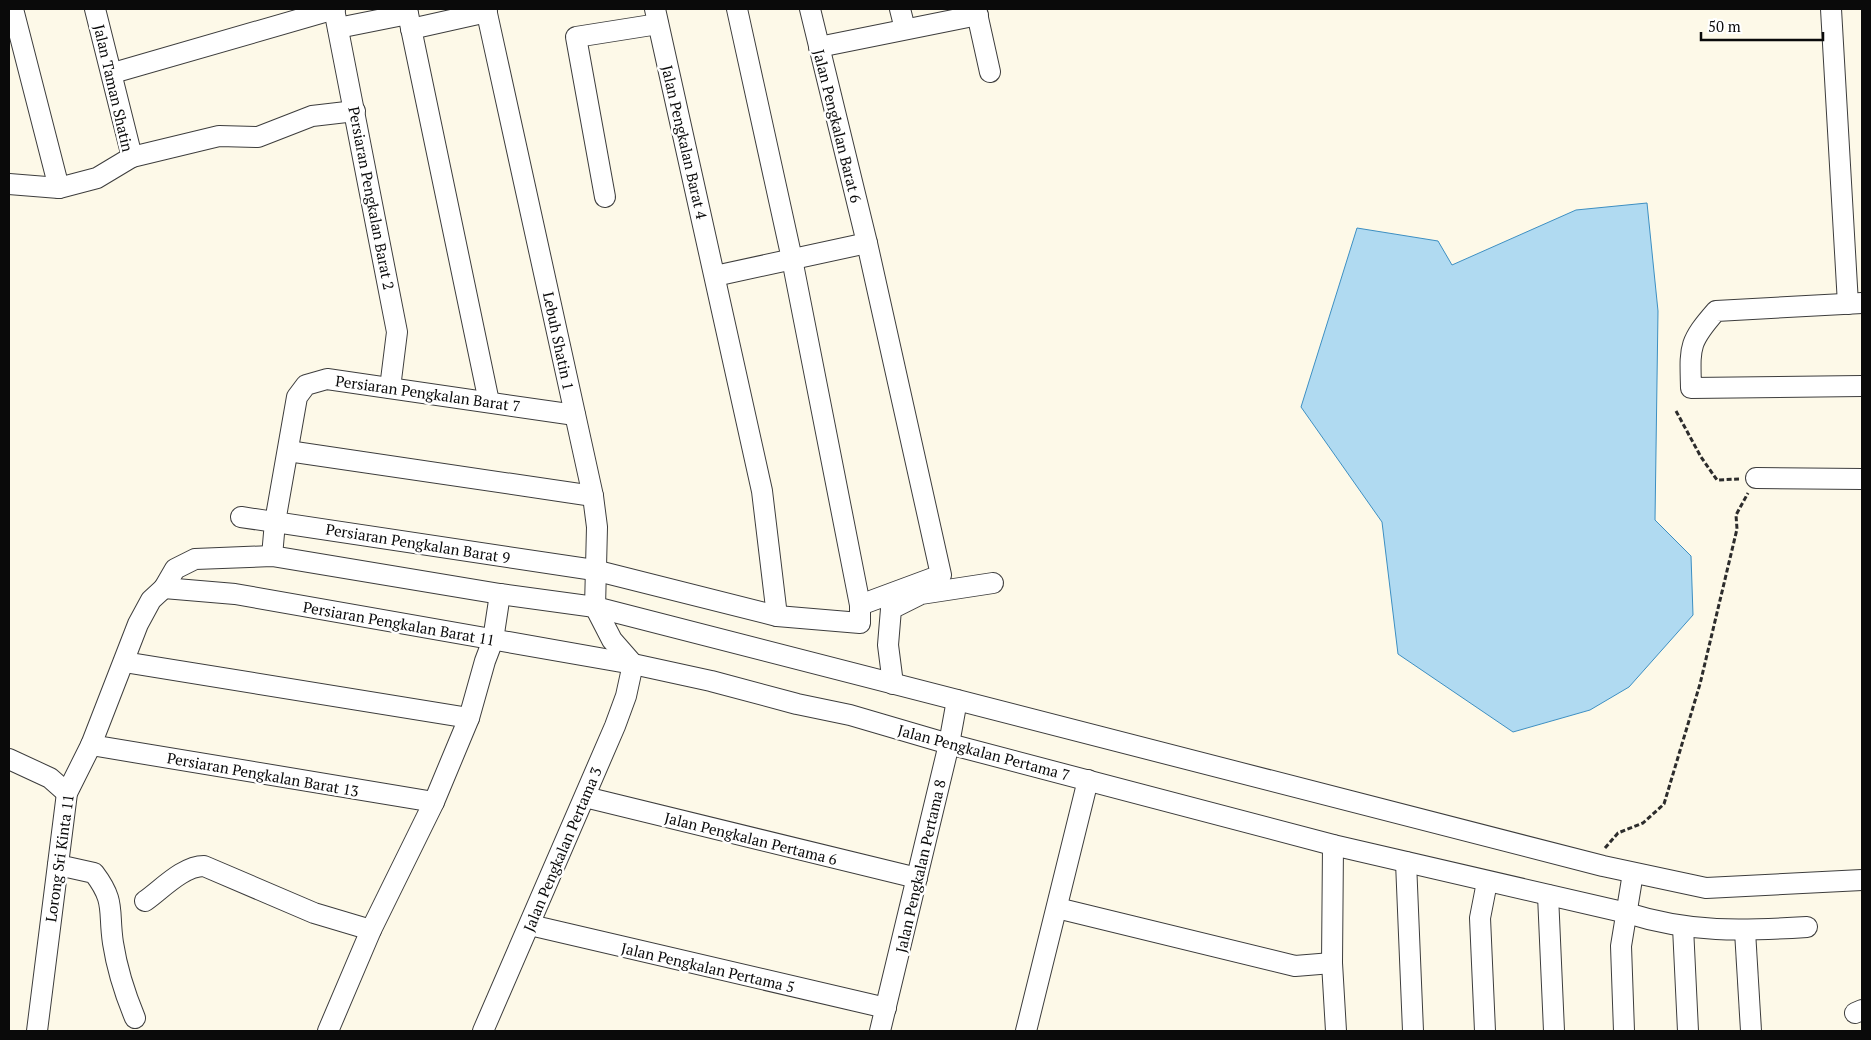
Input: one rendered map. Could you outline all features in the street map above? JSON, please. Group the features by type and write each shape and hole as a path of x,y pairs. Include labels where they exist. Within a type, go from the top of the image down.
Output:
{"street":[{"path":"13,9 59,188"},
{"name":"Jalan Taman Shatin","path":"9,184 59,188 97,178 132,157 113,73 95,9"},
{"path":"737,9 792,259 860,614"},
{"name":"Jalan Pengkalan Barat 6","path":"810,9 867,243 941,575 860,614"},
{"path":"900,9 905,29"},
{"path":"1831,9 1855,303 1716,311 1692,341 1691,388 1862,386"},
{"path":"113,73 336,15 408,17 487,10"},
{"name":"Lebuh Shatin 1","path":"487,10 593,496 597,527 594,570 595,607 612,640 633,664"},
{"path":"819,47 977,12 990,72"},
{"name":"Persiaran Pengkalan Barat 2","path":"336,15 398,332 390,388"},
{"path":"605,197 576,37 657,16"},
{"name":"Jalan Pengkalan Barat 4","path":"657,16 762,491 776,616"},
{"path":"408,17 489,402"},
{"path":"132,157 219,136 258,136 312,116 355,110"},
{"path":"715,276 867,243"},
{"name":"Persiaran Pengkalan Barat 7","path":"272,556 275,522 297,398 306,385 327,379 575,415"},
{"path":"288,451 593,496"},
{"path":"1756,478 1862,479"},
{"name":"Persiaran Pengkalan Barat 9","path":"241,517 594,570 776,616 860,614"},
{"name":"Lorong Sri Kinta 11","path":"37,1031 67,793 92,745 138,624 151,600 164,588 175,569 195,559 272,556 500,594 595,607 1603,866 1706,888 1862,880"},
{"path":"893,684 888,645 891,609 921,594 993,583"},
{"name":"Persiaran Pengkalan Barat 11","path":"164,588 235,594 633,664"},
{"path":"328,1031 372,930 434,802 469,718 494,640 500,594"},
{"path":"124,662 469,718"},
{"name":"Jalan Pengkalan Pertama 7","path":"633,664 850,715 949,744 1333,845 1626,913 1662,924 1745,931 1807,927"},
{"name":"Jalan Pengkalan Pertama 3","path":"483,1031 530,925 556,857 585,797 626,696 633,664"},
{"name":"Jalan Pengkalan Pertama 8","path":"880,1031 949,744 957,700"},
{"name":"Persiaran Pengkalan Barat 13","path":"92,745 434,802"},
{"path":"9,759 50,778 67,793"},
{"path":"1026,1031 1088,780"},
{"name":"Jalan Pengkalan Pertama 6","path":"585,797 917,878"},
{"path":"1333,845 1332,963 1336,1031"},
{"path":"1406,862 1413,1031"},
{"path":"58,866 94,873 106,889 112,913 113,941 118,966 135,1018"},
{"path":"145,901 181,874 195,866 204,866 314,913 372,930"},
{"path":"1624,1031 1621,946 1633,873"},
{"path":"1485,1031 1480,918 1487,882"},
{"path":"1548,895 1554,1031"},
{"path":"1057,908 1295,966 1332,963"},
{"name":"Jalan Pengkalan Pertama 5","path":"530,925 886,1008"},
{"path":"1683,927 1688,1031"},
{"path":"1745,931 1751,1031"}],"path":[{"path":"1676,411 1701,457 1717,480 1756,478"},
{"path":"1603,866 1605,848 1618,834 1642,823 1664,804 1700,684 1737,528 1736,515 1756,478"}],"water":[{"path":"1647,203 1658,311 1655,520 1691,556 1693,615 1629,687 1590,710 1513,732 1398,654 1382,522 1301,407 1357,228 1438,241 1452,265 1576,210"}]}
